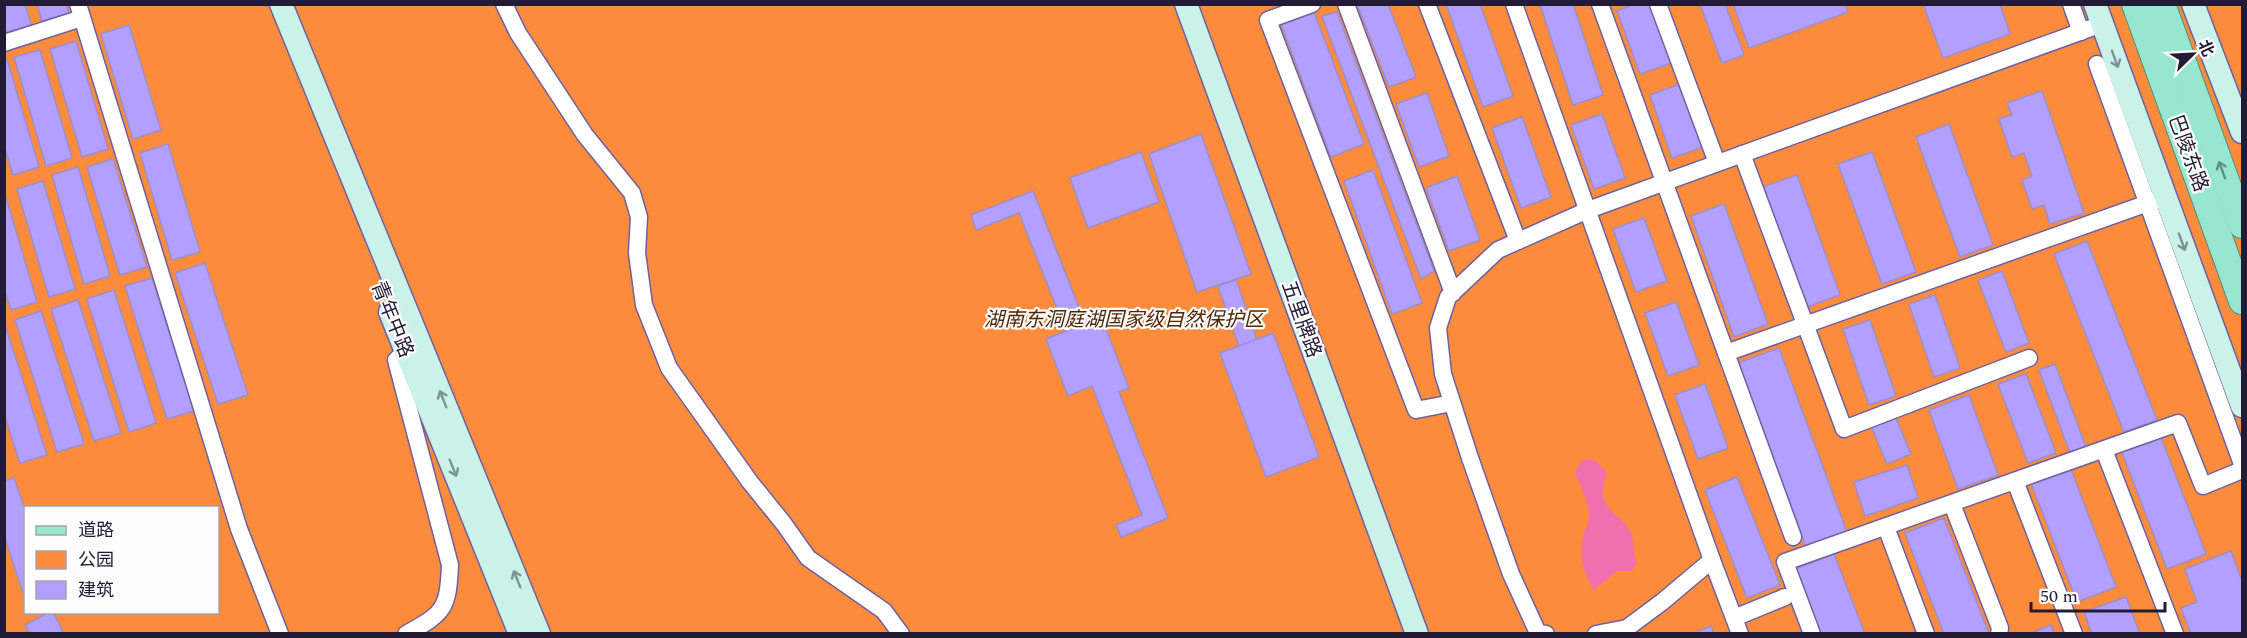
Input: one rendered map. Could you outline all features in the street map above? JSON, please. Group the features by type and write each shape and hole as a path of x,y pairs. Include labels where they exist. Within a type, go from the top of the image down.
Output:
{"main road":[{"name":"青年中路","path":"266,4 520,633"},
{"path":"281,4 539,633"},
{"name":"五里牌路","path":"1186,4 1417,633"},
{"name":"五里牌路","path":"1202,4 1432,633"},
{"name":"巴陵东路","path":"2135,4 2242,301"},
{"name":"巴陵东路","path":"2162,4 2242,225"},
{"path":"2193,4 2242,132"},
{"path":"2092,20 2165,197 2242,406"}],"street":[{"path":"504,4 518,33 585,135 632,193 639,217 637,253 644,305 669,368 750,482 808,558 884,611 901,633"},
{"path":"1312,4 1268,20 1416,410 1452,404"},
{"path":"1346,4 1453,293"},
{"path":"1427,4 1518,241"},
{"path":"1514,4 1737,626 1785,597"},
{"path":"1600,4 1793,537"},
{"path":"1658,4 1717,163"},
{"path":"2071,4 2092,20"},
{"path":"4,43 80,11 238,529 280,633"},
{"path":"1546,633 1538,633 1511,573 1443,374 1438,328 1448,297 1498,250 1588,210 1742,154 2092,20"},
{"path":"2097,64 2242,464"},
{"path":"1742,154 1844,429 2029,358"},
{"path":"1726,353 2165,197"},
{"path":"406,351 396,360 450,565 448,597 432,620 406,633"},
{"path":"1812,633 1785,562 2178,423 2203,486 2242,470"},
{"path":"2104,450 2175,633"},
{"path":"2015,481 2074,633"},
{"path":"1952,504 2000,628 1999,633"},
{"path":"1886,527 1926,633"},
{"path":"1596,633 1627,628 1712,560"}],"green space":[{"name":"湖南东洞庭湖国家级自然保护区","path":"4,5 2242,5 2242,633 5,633"}],"shaded area":[{"path":"1593,459 1606,471 1604,500 1610,510 1623,521 1630,531 1637,563 1632,571 1617,571 1594,590 1587,577 1582,557 1583,536 1589,520 1589,512 1575,473 1582,460"}],"building":[{"path":"4,4 25,4 31,25 4,33"},
{"path":"37,4 66,4 69,13 42,21"},
{"path":"1357,4 1388,4 1416,77 1389,87"},
{"path":"1446,4 1480,4 1513,96 1483,107"},
{"path":"1540,4 1573,4 1603,95 1573,105"},
{"path":"1635,4 1650,4 1671,63 1640,74 1617,11"},
{"path":"1700,4 1725,4 1744,55 1722,63"},
{"path":"1733,4 1845,4 1848,12 1749,48"},
{"path":"1923,4 2000,4 2010,34 1943,58"},
{"path":"1314,12 1364,144 1331,157 1281,24"},
{"path":"1337,12 1434,271 1421,279 1322,16"},
{"path":"129,25 161,130 133,139 101,34"},
{"path":"76,41 108,149 82,157 50,49"},
{"path":"40,50 72,158 46,166 14,57"},
{"path":"4,59 7,59 39,167 13,175 4,145"},
{"path":"1680,84 1703,147 1672,158 1650,95"},
{"path":"2042,91 2084,213 2050,224 2044,205 2032,209 2022,180 2032,176 2024,153 2012,157 1999,119 2012,115 2007,103"},
{"path":"1427,93 1449,156 1419,167 1396,104"},
{"path":"1602,114 1625,178 1594,189 1571,125"},
{"path":"1522,117 1551,197 1521,208 1492,128"},
{"path":"1949,124 1993,245 1960,257 1916,137"},
{"path":"1201,134 1251,274 1197,292 1149,154"},
{"path":"168,144 200,252 172,260 140,153"},
{"path":"1141,152 1159,202 1088,228 1070,178"},
{"path":"1872,152 1916,272 1882,284 1838,164"},
{"path":"113,159 147,267 120,275 87,167"},
{"path":"78,167 110,276 84,284 52,175"},
{"path":"1373,170 1422,303 1392,314 1344,181"},
{"path":"1797,175 1840,295 1807,307 1763,187"},
{"path":"1457,176 1480,240 1449,251 1426,188"},
{"path":"43,181 75,289 49,297 17,189"},
{"path":"1033,191 1082,315 1098,309 1129,388 1119,392 1168,518 1121,537 1116,525 1142,515 1092,386 1068,396 1046,339 1066,331 1019,213 976,230 971,215"},
{"path":"5,194 37,302 11,310 4,289"},
{"path":"1724,204 1768,324 1734,337 1691,216"},
{"path":"1644,218 1667,281 1636,292 1613,229"},
{"path":"2087,241 2157,420 2124,432 2054,254"},
{"path":"205,263 248,395 218,404 175,273"},
{"path":"2002,271 2029,343 2006,352 1978,280"},
{"path":"152,278 194,411 167,419 125,286"},
{"path":"1236,280 1257,340 1239,346 1218,286"},
{"path":"114,290 156,423 129,432 87,299"},
{"path":"1935,295 1960,368 1934,377 1909,304"},
{"path":"78,300 121,433 94,441 51,309"},
{"path":"1676,302 1699,365 1668,376 1645,313"},
{"path":"41,311 84,444 57,452 15,320"},
{"path":"1870,320 1896,396 1869,405 1843,329"},
{"path":"4,322 47,455 20,463 4,414"},
{"path":"1273,333 1319,457 1266,477 1220,353"},
{"path":"1779,348 1847,532 1806,547 1738,363"},
{"path":"2055,364 2086,447 2070,453 2039,370"},
{"path":"2026,374 2056,453 2028,463 1998,384"},
{"path":"1705,384 1728,448 1698,459 1675,395"},
{"path":"1969,395 1998,475 1958,489 1929,410"},
{"path":"1895,416 1911,454 1887,464 1871,426"},
{"path":"2160,435 2206,554 2167,569 2121,450"},
{"path":"1907,465 1918,498 1865,516 1854,482"},
{"path":"2070,467 2116,587 2077,602 2031,483"},
{"path":"1737,477 1780,585 1747,598 1705,490"},
{"path":"14,478 24,507 24,596 4,535 4,481"},
{"path":"1944,518 1989,634 1944,634 1905,533"},
{"path":"2231,551 2242,581 2242,634 2191,634 2181,608 2197,602 2185,569"},
{"path":"1834,554 1865,634 1820,634 1795,569"},
{"path":"2126,597 2140,634 2092,634 2084,612"},
{"path":"46,614 54,614 64,634 30,634 25,625"},
{"path":"2051,625 2054,634 2029,634"},
{"path":"1711,626 1714,634 1692,634"}]}
